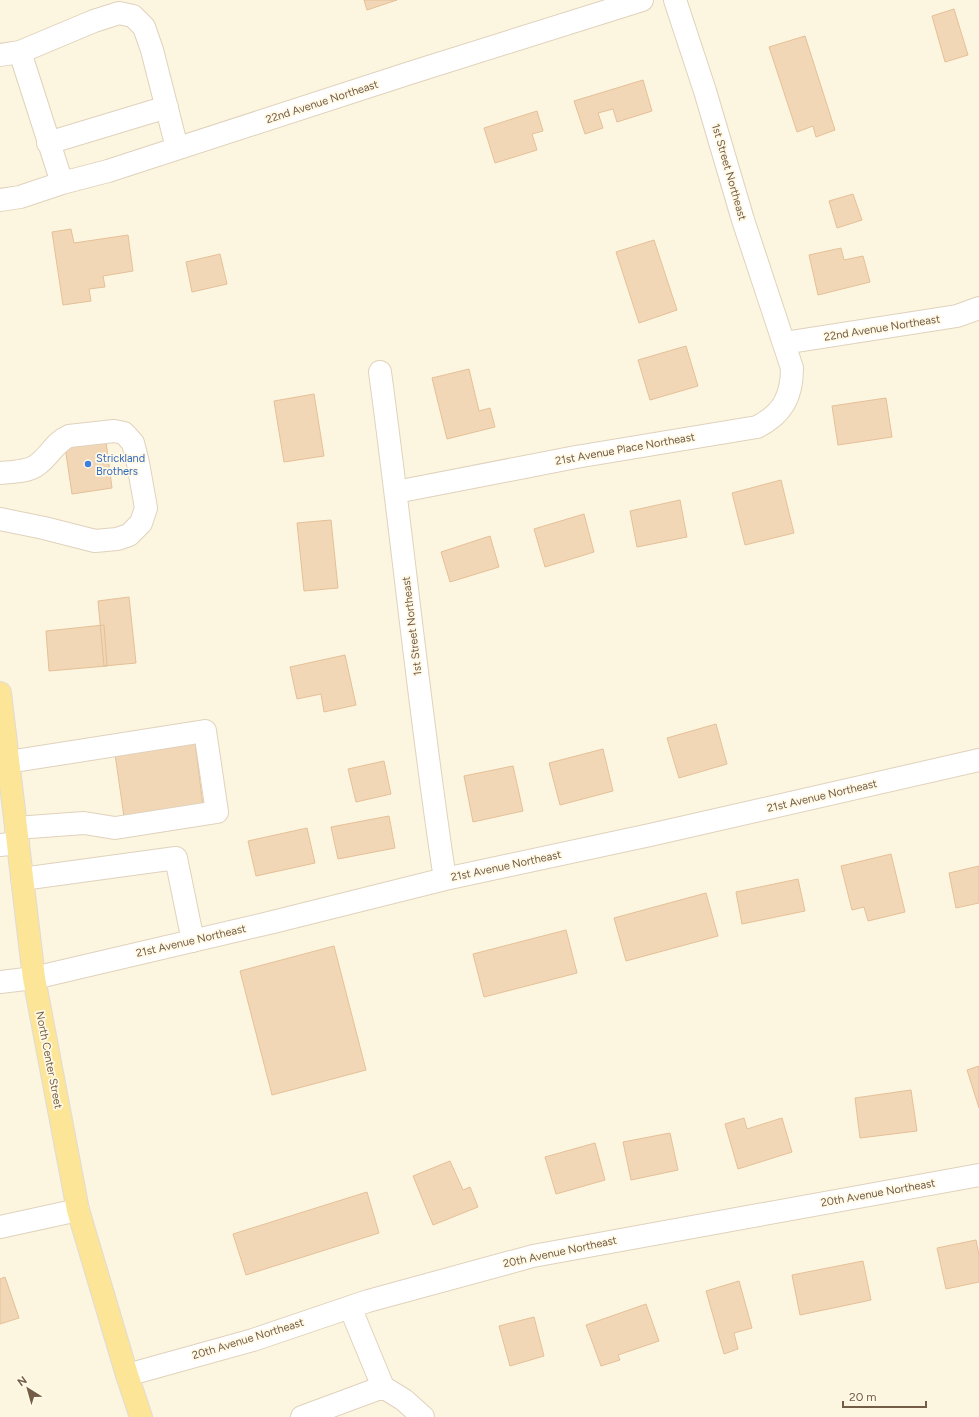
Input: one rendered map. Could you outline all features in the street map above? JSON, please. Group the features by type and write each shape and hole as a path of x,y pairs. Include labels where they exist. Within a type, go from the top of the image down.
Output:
{"main road":[{"name":"North Center Street","path":"0,693 2,732 8,762 11,839 22,879 34,978 78,1210 127,1375 142,1417"}],"street":[{"name":"22nd Avenue Northeast","path":"0,200 20,197 62,183 108,171 413,72 642,0"},
{"name":"1st Street Northeast","path":"675,0 705,91 743,220 784,343"},
{"path":"62,183 48,143 10,54 94,21 119,13 133,16 144,27 152,50 177,148"},
{"path":"48,143 167,107"},
{"name":"22nd Avenue Northeast","path":"784,343 957,316 979,308"},
{"name":"21st Avenue Place Northeast","path":"396,492 576,457 757,427 768,421 784,404 792,383 792,368 784,343"},
{"name":"1st Street Northeast","path":"380,372 432,793 445,879"},
{"path":"0,473 29,469 37,466 63,439 69,436 114,431 124,434 132,443 138,463 146,508 141,523 129,535 117,539 95,541 0,519"},
{"path":"8,762 205,731 217,812 115,828 84,823 11,839"},
{"name":"21st Avenue Northeast","path":"0,982 34,978 193,941 445,879 650,836 979,760"},
{"path":"22,879 176,858 193,941"},
{"name":"20th Avenue Northeast","path":"127,1375 253,1340 350,1307 533,1256 979,1175"},
{"path":"0,1227 78,1210"},
{"path":"350,1307 383,1387 404,1400 423,1417"},
{"path":"302,1417 383,1387"}],"building":[{"path":"364,0 397,0 367,10"},
{"path":"954,9 968,55 945,62 932,16"},
{"path":"805,36 835,130 816,137 813,126 797,132 769,47"},
{"path":"643,80 652,111 617,122 613,109 598,113 603,128 585,134 574,101"},
{"path":"537,111 543,131 532,134 537,150 495,163 484,128"},
{"path":"853,194 862,220 837,228 829,201"},
{"path":"71,229 74,243 128,235 133,271 103,276 105,287 89,289 91,301 63,305 52,232"},
{"path":"654,240 677,310 639,323 616,252"},
{"path":"841,248 844,260 863,256 870,282 818,295 809,255"},
{"path":"220,254 227,284 192,292 186,262"},
{"path":"686,346 698,386 650,400 638,360"},
{"path":"469,369 479,411 490,408 495,427 447,439 432,378"},
{"path":"314,394 324,456 284,462 274,401"},
{"path":"886,398 892,437 838,445 832,406"},
{"name":"Strickland Brothers","path":"105,434 112,488 72,494 64,440"},
{"path":"781,480 794,533 745,545 732,493"},
{"path":"680,500 687,537 637,547 630,511"},
{"path":"584,514 594,552 545,567 534,529"},
{"path":"331,520 338,588 304,591 297,523"},
{"path":"490,536 499,567 450,582 441,552"},
{"path":"129,597 136,663 104,666 98,601"},
{"path":"104,625 107,666 49,671 46,631"},
{"path":"345,655 356,705 324,712 321,694 297,699 290,667"},
{"path":"716,724 727,764 679,778 667,738"},
{"path":"195,742 203,806 124,817 115,754"},
{"path":"603,749 613,791 560,805 549,763"},
{"path":"384,761 391,794 356,802 348,769"},
{"path":"513,766 523,811 473,822 464,776"},
{"path":"389,816 395,848 338,859 331,827"},
{"path":"307,828 315,863 256,876 248,841"},
{"path":"891,854 905,912 868,921 864,907 852,910 841,866"},
{"path":"979,866 979,903 956,908 949,873"},
{"path":"798,879 805,911 742,924 736,892"},
{"path":"706,893 718,936 626,961 614,918"},
{"path":"566,930 577,973 484,997 473,954"},
{"path":"334,946 366,1070 272,1095 240,971"},
{"path":"979,1066 979,1108 967,1070"},
{"path":"911,1090 917,1131 860,1138 855,1098"},
{"path":"744,1118 747,1129 782,1118 792,1152 738,1169 725,1124"},
{"path":"670,1133 678,1170 631,1180 623,1142"},
{"path":"595,1143 605,1180 556,1194 545,1157"},
{"path":"450,1161 463,1190 470,1187 478,1207 433,1225 413,1176"},
{"path":"367,1192 379,1233 246,1275 233,1234"},
{"path":"976,1240 979,1255 979,1282 946,1289 937,1248"},
{"path":"863,1261 871,1300 800,1315 792,1275"},
{"path":"5,1277 19,1318 0,1324 0,1279"},
{"path":"739,1281 752,1328 734,1333 738,1349 724,1354 706,1291"},
{"path":"646,1304 659,1341 618,1355 620,1360 601,1366 586,1325"},
{"path":"534,1317 544,1356 510,1366 499,1326"}],"place":[{"name":"Strickland Brothers","path":"88,464"}]}
